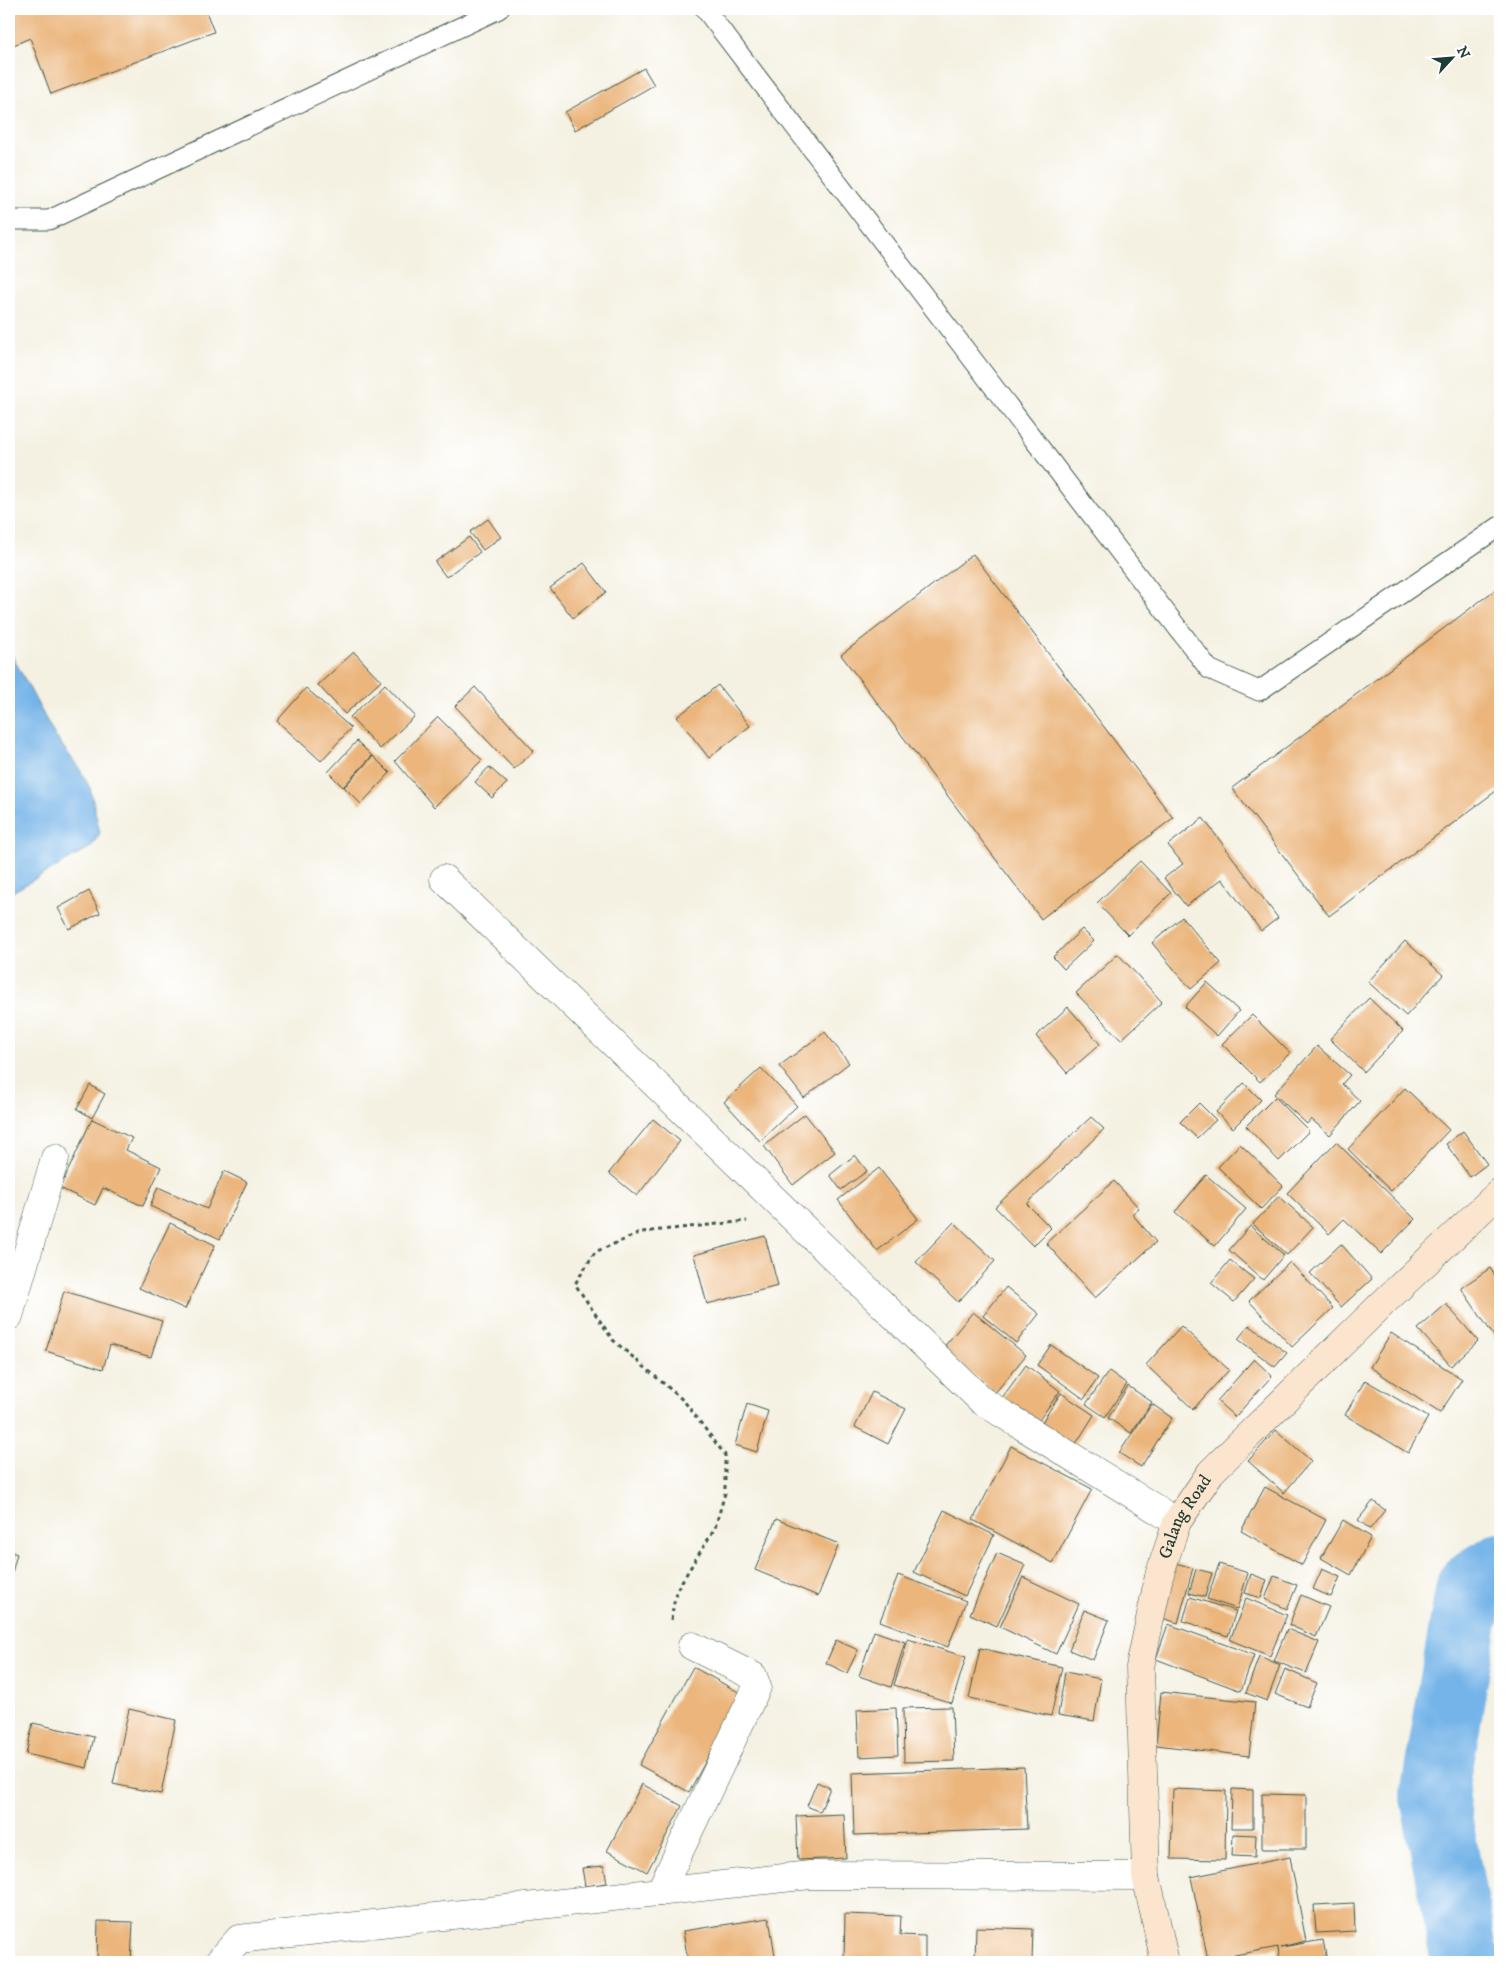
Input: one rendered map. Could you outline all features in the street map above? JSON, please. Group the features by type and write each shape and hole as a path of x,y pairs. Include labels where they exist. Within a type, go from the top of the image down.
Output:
{"street":[{"path":"444,879 982,1401 1177,1522"},
{"path":"9,1316 55,1158"},
{"name":"Galang Road","path":"1166,1962 1146,1876 1140,1667 1159,1576 1177,1522 1211,1472 1382,1304 1500,1192"},
{"path":"660,1892 757,1687 753,1676 692,1646"},
{"path":"219,1962 239,1940 810,1875 1146,1876"}],"lane":[{"path":"9,220 49,220 499,9"},
{"path":"705,9 1209,669 1259,691 1500,526"}],"path":[{"path":"692,1646 670,1628 676,1591 715,1528 725,1494 725,1454 684,1401 614,1340 575,1284 595,1252 642,1232 793,1216"}],"water":[{"path":"9,650 55,736 79,768 90,788 100,833 91,847 9,894"}],"building":[{"path":"9,9 205,9 214,32 51,94 30,38 9,47"},
{"path":"644,68 654,85 575,130 565,112"},
{"path":"488,519 501,537 483,550 470,532"},
{"path":"469,537 480,552 446,577 435,562"},
{"path":"973,554 1173,818 1041,919 841,655"},
{"path":"584,563 606,592 573,618 550,588"},
{"path":"1500,586 1500,788 1329,916 1232,788"},
{"path":"354,652 381,681 345,714 318,685"},
{"path":"385,684 415,716 380,749 350,717"},
{"path":"718,685 750,726 709,758 677,717"},
{"path":"475,687 534,751 514,769 455,706"},
{"path":"306,688 351,728 321,761 277,721"},
{"path":"438,717 482,760 434,807 395,761"},
{"path":"357,741 372,756 343,787 328,772"},
{"path":"373,756 390,773 361,804 344,787"},
{"path":"489,767 507,783 492,798 475,782"},
{"path":"1203,818 1278,918 1261,931 1222,879 1186,906 1164,878 1183,864 1168,845"},
{"path":"1140,861 1171,893 1128,935 1097,903"},
{"path":"89,891 100,913 69,929 58,908"},
{"path":"1182,917 1221,963 1191,989 1152,943"},
{"path":"1082,929 1094,941 1064,969 1053,957"},
{"path":"1405,941 1443,975 1406,1016 1368,982"},
{"path":"1118,954 1162,1002 1121,1040 1076,993"},
{"path":"1207,982 1239,1011 1217,1036 1185,1007"},
{"path":"1369,998 1403,1031 1364,1072 1330,1039"},
{"path":"1068,1007 1100,1044 1067,1073 1036,1036"},
{"path":"1252,1015 1290,1053 1260,1082 1222,1044"},
{"path":"825,1032 849,1063 804,1098 779,1066"},
{"path":"1317,1046 1350,1075 1342,1084 1360,1101 1330,1135 1311,1119 1307,1124 1274,1094"},
{"path":"761,1068 797,1106 760,1141 724,1102"},
{"path":"1244,1083 1261,1100 1233,1128 1216,1112"},
{"path":"90,1085 105,1094 92,1118 77,1109"},
{"path":"1405,1088 1449,1130 1391,1191 1348,1149"},
{"path":"1275,1097 1309,1131 1279,1161 1246,1126"},
{"path":"1199,1103 1216,1120 1197,1138 1180,1122"},
{"path":"805,1114 835,1152 793,1185 764,1146"},
{"path":"1091,1117 1104,1129 1027,1204 1051,1228 1033,1246 995,1207"},
{"path":"92,1119 132,1138 126,1150 161,1167 143,1206 103,1188 95,1205 60,1188"},
{"path":"653,1119 680,1141 637,1196 609,1173"},
{"path":"1463,1131 1487,1164 1470,1177 1446,1144"},
{"path":"1336,1142 1415,1219 1381,1254 1344,1219 1329,1234 1287,1193"},
{"path":"1240,1144 1283,1186 1261,1209 1218,1167"},
{"path":"855,1155 867,1171 841,1190 830,1175"},
{"path":"879,1168 918,1219 877,1251 838,1200"},
{"path":"224,1171 247,1182 220,1239 150,1206 158,1187 207,1209"},
{"path":"1206,1175 1246,1209 1215,1246 1175,1212"},
{"path":"1114,1181 1139,1208 1132,1214 1156,1242 1095,1298 1046,1243"},
{"path":"1279,1196 1313,1227 1287,1255 1253,1224"},
{"path":"954,1222 995,1261 958,1302 916,1262"},
{"path":"170,1223 215,1245 185,1309 139,1288"},
{"path":"1250,1226 1284,1255 1263,1280 1229,1250"},
{"path":"765,1236 778,1286 707,1304 694,1255"},
{"path":"1341,1244 1372,1279 1341,1307 1310,1273"},
{"path":"1230,1260 1254,1279 1234,1302 1211,1283"},
{"path":"1290,1262 1333,1308 1292,1347 1249,1301"},
{"path":"1490,1268 1500,1283 1500,1345 1461,1288"},
{"path":"1006,1287 1039,1314 1016,1343 983,1316"},
{"path":"64,1291 162,1321 151,1357 110,1345 103,1369 46,1351"},
{"path":"1446,1304 1478,1341 1451,1366 1418,1329"},
{"path":"973,1312 1026,1355 995,1393 942,1349"},
{"path":"1249,1325 1287,1353 1275,1367 1238,1339"},
{"path":"1181,1326 1229,1370 1193,1409 1146,1365"},
{"path":"1391,1333 1462,1379 1440,1413 1370,1367"},
{"path":"1051,1345 1098,1378 1084,1399 1037,1365"},
{"path":"1254,1359 1272,1376 1235,1417 1217,1401"},
{"path":"1026,1365 1060,1391 1034,1427 999,1402"},
{"path":"1109,1371 1127,1384 1105,1417 1086,1404"},
{"path":"1365,1380 1428,1417 1408,1453 1345,1415"},
{"path":"1128,1386 1152,1402 1131,1433 1108,1418"},
{"path":"872,1392 906,1409 888,1444 855,1427"},
{"path":"1061,1393 1094,1415 1072,1450 1038,1428"},
{"path":"747,1404 768,1411 757,1452 735,1445"},
{"path":"1152,1404 1172,1418 1141,1467 1119,1453"},
{"path":"1276,1430 1311,1461 1284,1493 1248,1461"},
{"path":"1011,1446 1092,1489 1053,1563 973,1520"},
{"path":"1265,1487 1326,1520 1302,1565 1241,1531"},
{"path":"1373,1501 1385,1510 1370,1529 1358,1520"},
{"path":"944,1510 994,1535 965,1596 914,1572"},
{"path":"776,1519 839,1544 818,1596 755,1570"},
{"path":"1343,1520 1371,1537 1351,1575 1321,1558"},
{"path":"9,1551 17,1554 9,1584"},
{"path":"997,1553 1025,1565 997,1626 970,1614"},
{"path":"1172,1562 1193,1568 1178,1623 1156,1616"},
{"path":"1219,1564 1248,1573 1237,1609 1207,1599"},
{"path":"1196,1569 1212,1573 1205,1597 1189,1593"},
{"path":"1322,1569 1340,1577 1331,1597 1313,1589"},
{"path":"1251,1574 1267,1580 1261,1598 1245,1593"},
{"path":"898,1575 966,1601 948,1647 880,1621"},
{"path":"1274,1576 1297,1585 1287,1609 1265,1599"},
{"path":"1023,1577 1079,1604 1056,1654 1000,1627"},
{"path":"1301,1595 1329,1607 1316,1637 1289,1625"},
{"path":"1190,1597 1236,1611 1228,1636 1183,1621"},
{"path":"1246,1598 1287,1615 1270,1656 1230,1640"},
{"path":"1084,1610 1109,1620 1093,1660 1069,1650"},
{"path":"1168,1624 1254,1655 1241,1691 1156,1659"},
{"path":"1287,1629 1319,1642 1306,1673 1274,1661"},
{"path":"874,1631 905,1642 891,1687 859,1676"},
{"path":"908,1639 966,1657 952,1703 894,1685"},
{"path":"836,1640 858,1650 847,1673 826,1663"},
{"path":"980,1648 1062,1667 1051,1716 969,1698"},
{"path":"1259,1656 1280,1665 1267,1701 1246,1693"},
{"path":"693,1667 742,1694 689,1792 639,1765"},
{"path":"1285,1669 1317,1683 1307,1707 1275,1694"},
{"path":"1065,1672 1101,1679 1094,1721 1058,1715"},
{"path":"1161,1692 1255,1702 1249,1756 1156,1745"},
{"path":"952,1707 954,1761 904,1762 903,1708"},
{"path":"896,1708 898,1755 859,1757 857,1710"},
{"path":"129,1709 176,1720 161,1794 113,1784"},
{"path":"33,1723 94,1737 87,1768 26,1754"},
{"path":"1024,1767 1027,1829 854,1835 852,1773"},
{"path":"817,1782 830,1788 820,1812 807,1806"},
{"path":"642,1784 682,1806 647,1872 607,1851"},
{"path":"1173,1789 1226,1791 1225,1860 1171,1859"},
{"path":"1232,1789 1253,1790 1253,1828 1231,1828"},
{"path":"1262,1794 1306,1795 1306,1849 1262,1849"},
{"path":"844,1814 846,1858 798,1860 796,1816"},
{"path":"1233,1834 1256,1835 1255,1857 1232,1856"},
{"path":"1290,1857 1306,1941 1281,1947 1323,1940 1327,1961 1280,1962 1278,1947 1208,1960 1191,1877"},
{"path":"604,1866 607,1883 585,1886 582,1868"},
{"path":"1354,1903 1355,1931 1316,1933 1314,1905"},
{"path":"845,1914 901,1916 900,1935 925,1936 925,1962 844,1962"},
{"path":"769,1918 776,1962 688,1962 683,1931"},
{"path":"98,1921 133,1922 131,1962 97,1962"},
{"path":"976,1927 1033,1929 1032,1962 975,1962"}],"waterway":[{"path":"1465,1962 1434,1796 1470,1586 1500,1567"}]}
